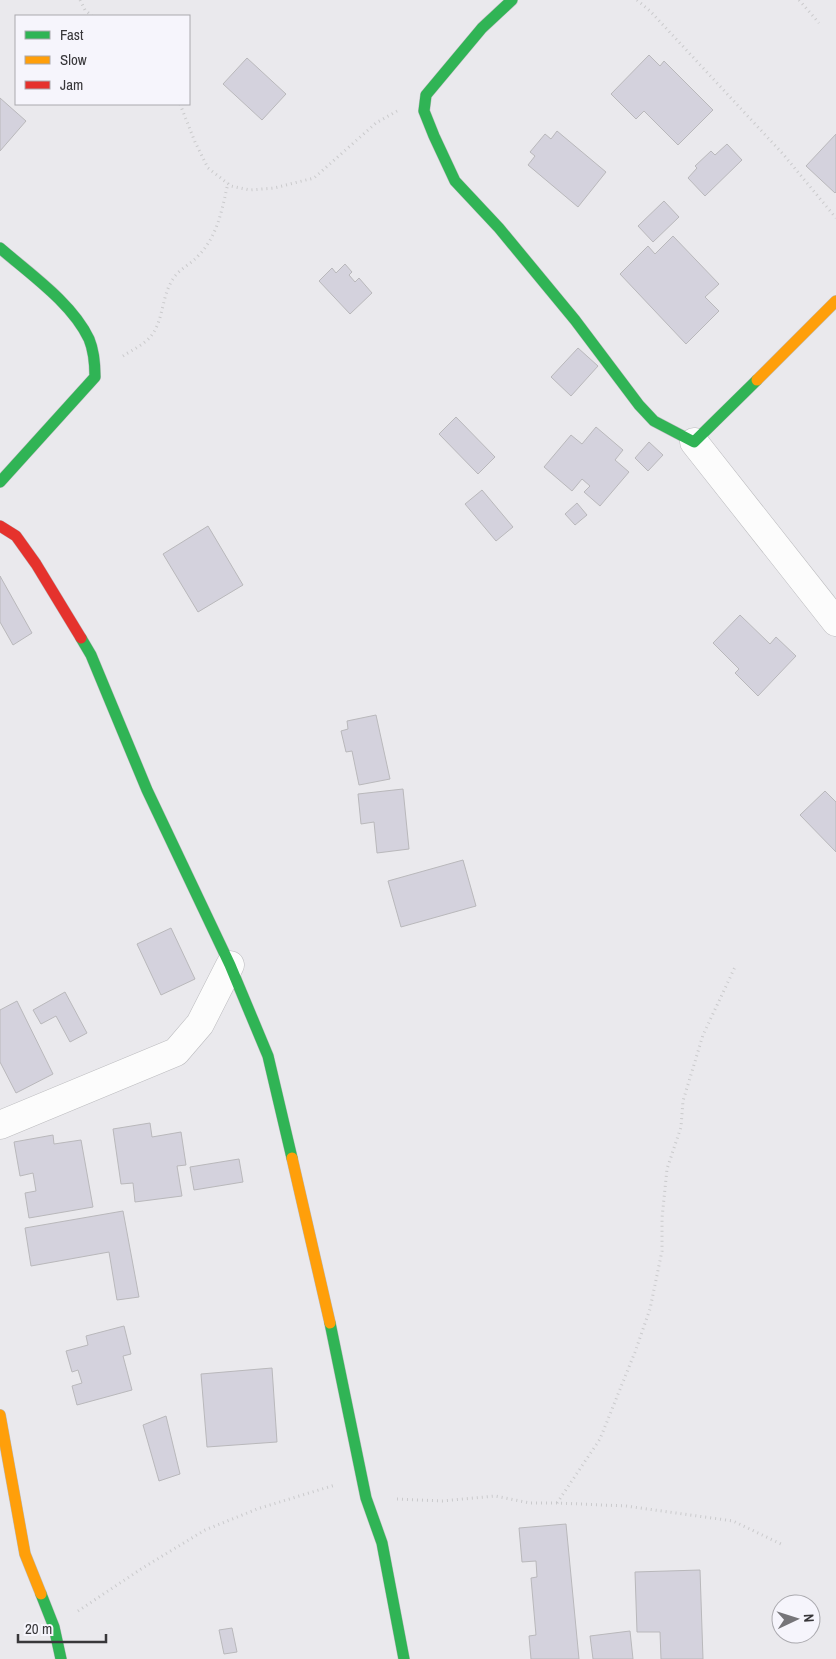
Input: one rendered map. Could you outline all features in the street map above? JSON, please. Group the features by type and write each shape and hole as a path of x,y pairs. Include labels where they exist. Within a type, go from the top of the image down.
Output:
{"street":[{"path":"512,0 482,28 426,96 424,111 455,181 499,228 575,320 654,421 694,442 836,622"},
{"path":"0,248 48,290 79,322 91,346 95,360 95,377 0,482"},
{"path":"694,442 836,301"},
{"path":"0,526 16,536 36,564 91,655 147,790 230,965 268,1056 332,1327 366,1498 382,1543 404,1659"},
{"path":"0,1125 176,1052 200,1024 230,965"},
{"path":"0,1415 24,1554 54,1627 62,1659"}],"path":[{"path":"80,0 91,15"},
{"path":"637,0 651,12 783,154 836,218"},
{"path":"799,0 819,23"},
{"path":"180,105 208,168 231,186 250,190 274,188 314,178 376,123 426,96"},
{"path":"95,377 151,337 161,317 162,306 172,281 180,271 209,245 221,215 228,183"},
{"path":"557,1502 600,1439 650,1309 662,1251 662,1218 666,1170 680,1127 683,1101 703,1035 735,967"},
{"path":"54,1627 205,1530 257,1509 362,1476"},
{"path":"366,1498 442,1501 495,1496 530,1503 557,1502 626,1506 733,1521 780,1544"}],"building":[{"path":"649,55 660,66 664,61 713,110 678,145 644,111 636,119 611,94"},
{"path":"247,58 286,94 262,120 223,84"},
{"path":"0,98 26,121 0,151"},
{"path":"557,131 606,172 578,207 528,165 535,156 530,152 545,134 551,139"},
{"path":"836,134 836,192 835,193 806,166"},
{"path":"727,144 742,160 705,196 688,178 697,168 695,166 711,151 715,155"},
{"path":"664,201 679,217 653,242 638,226"},
{"path":"673,236 719,284 705,297 719,311 686,344 620,274 648,246 655,254"},
{"path":"345,264 352,272 349,275 355,282 359,278 372,293 350,314 319,281 332,268 336,273"},
{"path":"578,348 598,366 571,396 551,377"},
{"path":"456,417 495,457 478,474 439,434"},
{"path":"596,427 623,450 615,460 629,472 600,506 584,492 590,486 582,479 572,491 544,467 571,435 582,444"},
{"path":"649,442 663,455 648,471 635,458"},
{"path":"482,490 513,527 496,541 465,504"},
{"path":"577,503 587,515 575,525 565,514"},
{"path":"208,526 243,585 198,612 163,554"},
{"path":"0,576 32,633 13,645 0,622"},
{"path":"740,615 770,644 776,637 796,656 758,696 735,673 739,669 713,643"},
{"path":"376,715 390,779 359,785 352,751 346,752 341,731 348,729 347,721"},
{"path":"403,789 409,849 377,853 374,822 361,824 358,794"},
{"path":"825,791 836,802 836,852 800,815"},
{"path":"463,860 476,906 401,927 388,881"},
{"path":"171,928 195,979 161,995 137,944"},
{"path":"65,992 87,1033 70,1042 56,1016 41,1024 33,1010"},
{"path":"17,1001 53,1074 16,1093 0,1062 0,1010"},
{"path":"150,1123 152,1137 181,1132 186,1165 177,1166 182,1196 135,1202 133,1183 121,1184 113,1129"},
{"path":"53,1135 54,1144 81,1140 93,1207 29,1218 25,1193 36,1191 33,1173 20,1176 14,1142"},
{"path":"239,1159 243,1182 194,1190 190,1167"},
{"path":"123,1211 139,1297 117,1300 109,1252 31,1266 25,1228"},
{"path":"124,1326 131,1354 123,1356 132,1390 77,1405 72,1386 82,1383 78,1370 72,1372 66,1351 88,1345 86,1336"},
{"path":"272,1368 277,1442 207,1447 201,1374"},
{"path":"166,1416 180,1474 159,1481 143,1425"},
{"path":"566,1524 579,1659 531,1659 529,1636 536,1635 531,1578 537,1577 536,1561 522,1562 519,1528"},
{"path":"700,1570 703,1659 661,1659 660,1632 637,1632 635,1572"},
{"path":"232,1628 237,1652 224,1654 219,1630"},
{"path":"630,1631 633,1659 593,1659 590,1636"}],"traffic: fast":[{"path":"512,0 482,28 426,95 424,111 455,181 499,228 575,320 639,405 654,421 694,442 757,380"},
{"path":"0,248 61,301 82,326 92,348 95,377 0,482"},
{"path":"81,638 91,655 147,790 230,965 268,1056 292,1158"},
{"path":"330,1323 366,1498 382,1543 404,1659"},
{"path":"41,1594 54,1627 61,1659"}],"traffic: slow":[{"path":"757,380 836,301"},
{"path":"292,1158 330,1323"},
{"path":"0,1415 25,1554 41,1594"}],"traffic: jam":[{"path":"0,526 16,536 36,564 81,638"}]}
